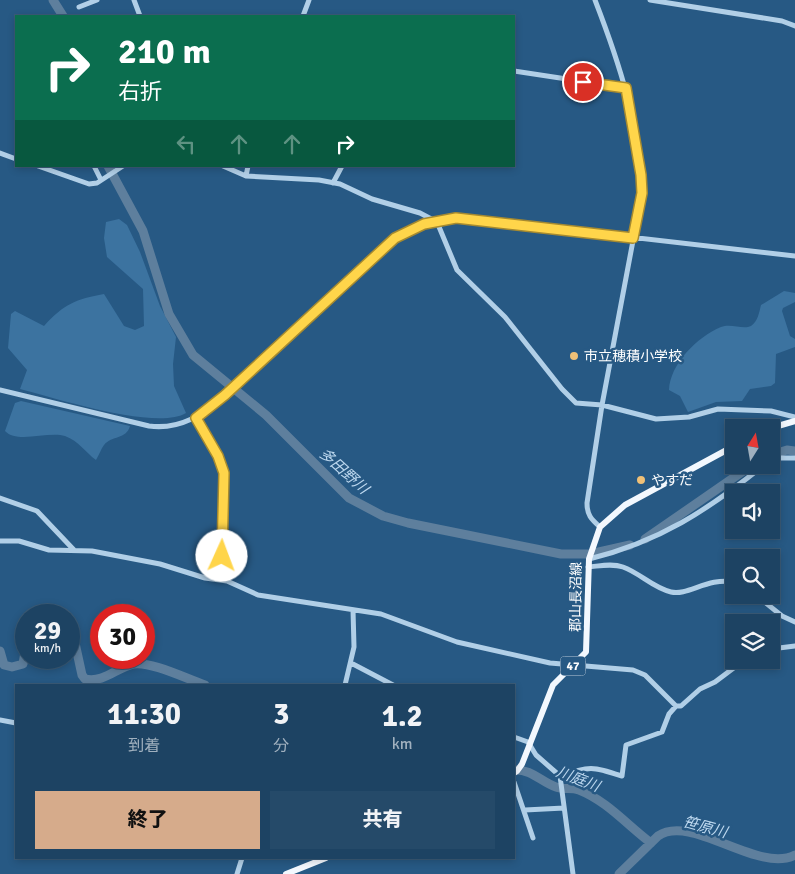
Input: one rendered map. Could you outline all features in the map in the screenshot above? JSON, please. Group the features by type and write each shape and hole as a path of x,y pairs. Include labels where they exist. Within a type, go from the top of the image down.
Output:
{"main road":[{"path":"780,425 795,419"},
{"name":"郡山長沼線","path":"515,773 522,764 530,746 553,685 586,652 588,559 600,527 626,505 725,451"},
{"path":"286,874 304,871 324,859"}],"street":[{"path":"78,7 97,0"},
{"path":"134,0 140,15"},
{"path":"303,15 309,0"},
{"path":"595,0 626,88 641,175 642,193 602,405 587,503 590,519 600,527"},
{"path":"650,0 782,21 795,26"},
{"path":"695,7 696,0"},
{"path":"515,71 626,88"},
{"path":"0,153 15,159"},
{"path":"41,167 89,184 102,180 121,168"},
{"path":"95,167 102,180"},
{"path":"225,167 246,176 333,182 372,199 420,213 434,221 439,225 457,270 508,320 568,396 580,404 602,405 656,419 689,417 718,409 771,411 795,419"},
{"path":"246,176 248,167"},
{"path":"333,182 341,167"},
{"path":"0,390 156,427 179,424 196,418 225,395 244,375 395,238 414,227 434,221 463,218 795,256"},
{"path":"196,418 218,456 224,473 220,580"},
{"path":"780,458 795,458"},
{"path":"588,559 637,544 670,529 711,507 753,474"},
{"path":"0,498 37,511 74,550"},
{"path":"0,541 19,541 49,550 74,550 127,557 220,580 273,599 392,617 457,642 550,663 626,668 640,672 676,706"},
{"path":"588,567 609,565 622,567 669,592 681,593 702,584 725,580"},
{"path":"767,604 782,616 795,622"},
{"path":"345,684 354,647 352,610"},
{"path":"780,648 795,646"},
{"path":"351,663 391,684"},
{"path":"560,779 593,767 622,776 626,745 662,732 669,714 676,706 681,706 700,689 715,682 732,669"},
{"path":"0,720 15,723"},
{"path":"515,737 522,739 530,746 536,755 560,779 573,874"},
{"path":"515,785 533,838"},
{"path":"525,810 564,808"},
{"path":"236,874 242,859"}],"shaded area":[{"path":"119,219 127,225 140,252 160,306 176,337 173,364 174,386 186,413 172,418 130,416 20,389 27,370 8,348 11,314 15,311 44,326 58,312 71,304 104,294 124,326 135,330 144,326 143,289 107,257 104,238 106,222"},
{"path":"784,291 795,293 795,302 783,308 782,311 790,336 795,339 795,347 776,354 775,383 771,386 750,389 742,401 716,402 688,412 680,396 669,390 674,371 686,352 703,337 721,327 751,326 757,319 761,305"},
{"path":"21,401 130,426 122,436 104,445 96,460 78,444 65,436 17,437 10,435 5,431 15,403"}],"waterway":[{"name":"多田野川","path":"53,0 62,15"},
{"name":"多田野川","path":"109,167 143,231 169,314 193,355 266,415 349,498 383,516 408,523 561,554 590,554 630,545"},
{"name":"多田野川","path":"780,452 787,450 795,451"},
{"name":"多田野川","path":"645,539 739,474"},
{"name":"川庭川","path":"0,651 4,665 15,666"},
{"name":"川庭川","path":"80,666 85,679 98,679 127,666 141,664 159,668 202,684"},
{"name":"川庭川","path":"515,770 531,774 556,787 576,789 599,800 651,843"},
{"name":"笹原川","path":"619,874 658,836 672,831 688,832 706,837 763,857 780,859 795,855"}],"place":[{"name":"市立穂積小学校","path":"574,356"},
{"name":"やすだ","path":"641,480"}],"route":[{"path":"222,556 224,473 218,456 196,418 225,395 244,375 395,238 410,229 449,218 474,219 633,238 642,193 641,175 626,88 583,82"}]}
